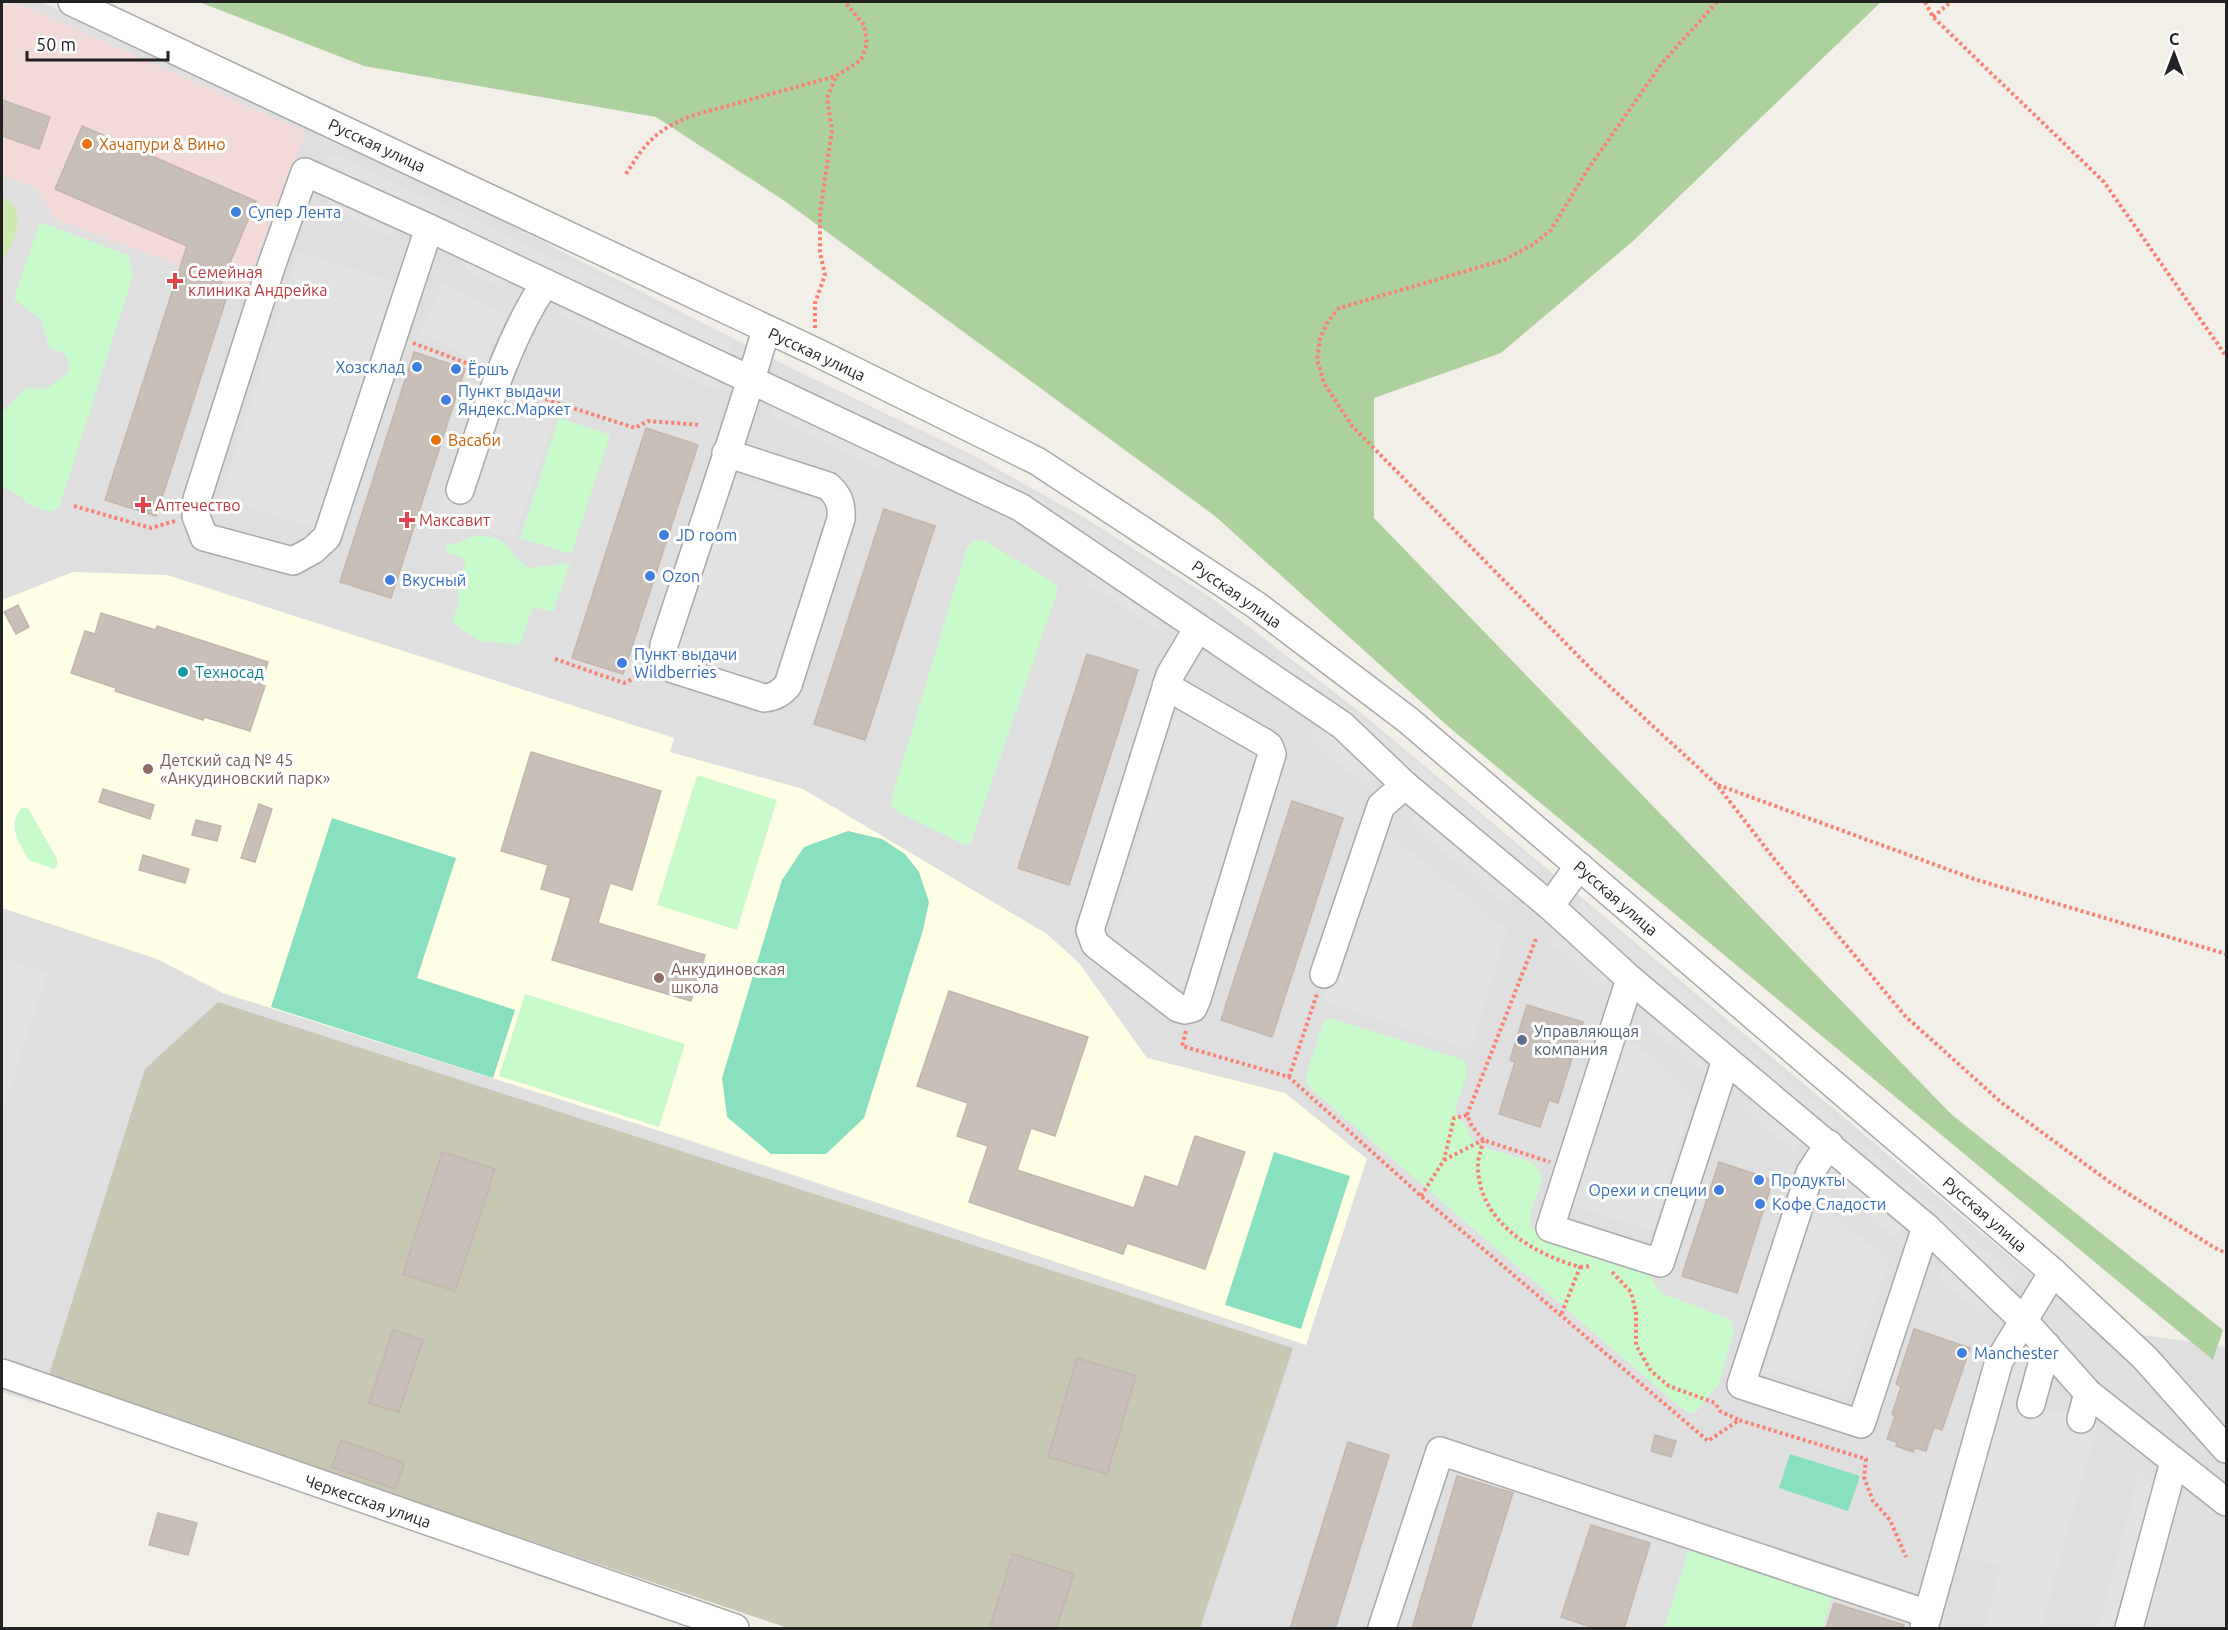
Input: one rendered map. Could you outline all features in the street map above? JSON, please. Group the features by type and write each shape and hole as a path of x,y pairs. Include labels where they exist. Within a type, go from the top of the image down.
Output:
{"street":[{"name":"Русская улица","path":"72,2 816,352 1037,461 1256,605 1408,720 2053,1272 2145,1358 2226,1449"},
{"path":"429,228 327,537 312,550 293,561 204,537 196,516 197,499 272,264 305,172 429,228 1020,507 1342,725 1405,785 1550,906 1630,979 1926,1227 2024,1321 2088,1392 2226,1502"},
{"path":"460,490 497,380 527,311 545,283"},
{"path":"726,453 828,486 837,495 842,507 841,519 788,685 773,697 764,698 673,669 666,663 663,656 664,645 726,453 751,379 766,330"},
{"path":"1166,686 1265,743 1272,754 1197,999 1193,1008 1185,1011 1095,944 1090,930 1166,686 1179,657 1198,627"},
{"path":"1324,974 1381,806 1405,785"},
{"path":"1550,906 1579,866"},
{"path":"1630,979 1550,1228 1660,1263 1726,1060"},
{"path":"1829,1144 1810,1173 1741,1385 1861,1424 1926,1227"},
{"path":"1382,1629 1440,1451 1926,1621 1999,1360 2053,1272"},
{"path":"2031,1404 2047,1346"},
{"name":"Черкесская улица","path":"2,1373 735,1629"},
{"path":"2081,1419 2088,1392"},
{"path":"2129,1629 2174,1461"}],"path":[{"path":"626,174 643,146 669,125 691,116 836,76 861,60 867,44 864,25 845,2"},
{"path":"1717,2 1662,63 1586,172 1551,230 1532,245 1504,260 1339,308 1328,321 1320,339 1317,360 1324,383 1352,426 1594,672 1717,785 1774,860 1906,1017 2011,1110 2111,1183 2226,1253"},
{"path":"1925,2 1933,17 2104,182 2226,356"},
{"path":"1933,17 1951,2"},
{"path":"816,352 815,303 825,275 820,252 820,213 832,130 827,98 836,76"},
{"path":"417,345 497,380 635,428 648,422 701,425"},
{"path":"74,506 151,528"},
{"path":"555,660 624,683"},
{"path":"1717,785 1974,879 2226,954"},
{"path":"1536,939 1467,1115 1483,1140 1551,1162 1555,1151"},
{"path":"1289,1077 1324,974"},
{"path":"1182,1046 1289,1077 1421,1196 1708,1442 1738,1420"},
{"path":"1421,1196 1444,1160 1454,1118 1467,1115"},
{"path":"1444,1160 1483,1140"},
{"path":"1483,1140 1478,1162 1481,1188 1494,1214 1519,1240 1563,1262 1580,1267 1597,1266"},
{"path":"1562,1315 1580,1267"},
{"path":"1609,1270 1632,1292 1636,1313 1636,1345 1651,1371 1669,1386 1715,1402 1720,1411 1738,1420 1866,1459 1864,1477 1873,1501 1890,1520 1906,1557"}],"shaded area":[{"path":"2,2 42,2 479,209 793,369 974,456 1085,518 1210,597 1360,712 2095,1328 2226,1347 2226,1628 788,1628 49,1378 40,1404 2,1392"},
{"path":"2,2 15,2 306,132 244,289 57,220 34,187 2,176"},
{"path":"332,153 733,341 727,355 520,255 325,165"},
{"path":"329,199 395,228 391,236 325,208"},
{"path":"299,252 398,283 318,529 220,498"},
{"path":"464,256 511,279 506,289 459,267"},
{"path":"443,283 507,314 483,364 419,332"},
{"path":"562,305 720,381 716,390 558,314"},
{"path":"480,385 557,410 515,539 438,514"},
{"path":"827,387 977,462 1098,531 1216,606 1210,616 1092,543 971,473 821,397"},
{"path":"776,404 886,459 880,470 771,415"},
{"path":"734,475 829,506 771,686 675,655"},
{"name":"Анкудиновская школа","path":"73,572 167,575 674,738 670,752 803,789 1047,934 1079,963 1147,1058 1285,1093 1367,1159 1306,1345 688,1140 223,993 157,959 2,908 2,600"},
{"path":"1092,574 1163,620 1156,629 1086,583"},
{"path":"1280,654 1396,745 1540,866 1531,877 1271,665"},
{"path":"1178,707 1262,751 1188,982 1182,990 1170,991 1106,947"},
{"path":"1319,725 1377,771 1366,786 1308,739"},
{"path":"1418,809 1518,893 1507,905 1408,822"},
{"path":"1386,831 1507,930 1471,1050 1321,1001 1337,954 1345,956"},
{"path":"1583,902 2018,1279 2008,1291 1572,914"},
{"path":"1558,930 1612,976 1602,987 1549,941"},
{"path":"2,958 48,973 2,1114"},
{"path":"218,1002 1293,1348 1200,1628 788,1628 48,1378 145,1069"},
{"path":"1653,1011 1709,1059 1699,1070 1644,1023"},
{"path":"1625,1034 1693,1094 1653,1231 1571,1205"},
{"path":"1753,1093 1805,1138 1793,1151 1741,1106"},
{"path":"1846,1176 1905,1227 1894,1238 1835,1188"},
{"path":"1817,1200 1889,1262 1844,1396 1764,1370"},
{"path":"1947,1264 1993,1304 1983,1316 1937,1276"},
{"path":"2015,1355 2033,1360 2022,1402 2098,1423 2041,1628 1984,1628 2001,1566 1960,1555"},
{"path":"2139,1472 2181,1501 2147,1628 2099,1628"}],"green space":[{"path":"199,2 1881,2 1632,242 1501,353 1374,398 1374,518 1951,1114 2223,1330 2213,1360 1450,728 1215,516 786,202 656,117 364,66"},
{"path":"2,197 11,202 18,217 15,235 2,261"},
{"path":"40,222 128,255 133,275 59,508 49,512 26,503 21,496 2,487 2,413 25,388 46,389 68,373 69,363 64,353 50,348 40,319 14,299"},
{"path":"559,418 610,435 571,554 520,538"},
{"path":"474,536 487,536 502,541 529,568 570,563 553,612 533,607 520,645 480,641 462,630 452,620 459,604 457,595 466,563 463,558 446,552 447,545"},
{"path":"978,540 985,541 1053,582 1058,589 973,837 970,843 965,845 898,812 892,807 891,800 967,548"},
{"path":"697,775 777,800 737,930 657,905"},
{"path":"22,808 28,808 57,859 57,866 54,869 29,860 21,847 16,834 15,821"},
{"path":"332,818 456,858 417,978 515,1010 493,1078 271,1007"},
{"path":"848,831 882,839 905,854 919,872 929,902 923,930 864,1118 826,1154 771,1154 727,1117 722,1078 782,880 804,847"},
{"path":"525,994 685,1044 659,1127 499,1076"},
{"path":"1331,1018 1463,1060 1466,1063 1466,1075 1455,1111 1472,1139 1490,1150 1527,1161 1539,1170 1541,1183 1531,1213 1531,1228 1638,1262 1648,1271 1659,1292 1729,1319 1734,1331 1718,1385 1695,1413 1689,1413 1673,1401 1310,1088 1306,1080 1307,1072 1323,1023"},
{"path":"1274,1152 1350,1176 1301,1329 1225,1305"},
{"path":"1790,1454 1860,1476 1848,1511 1779,1488"},
{"path":"1691,1543 1835,1588 1823,1628 1664,1628"}],"building":[{"path":"2,100 50,117 39,149 2,136"},
{"path":"82,126 256,201 221,284 230,287 156,516 105,500 187,246 55,189"},
{"path":"414,352 465,369 391,598 340,582"},
{"path":"646,428 698,445 623,674 572,658"},
{"path":"884,509 935,526 865,740 814,724"},
{"path":"18,605 29,627 16,634 4,612"},
{"name":"Техносад","path":"101,613 156,630 157,626 268,662 261,685 265,686 250,731 204,717 203,720 115,691 116,688 71,673 85,631 95,634"},
{"path":"1087,654 1138,670 1069,885 1018,868"},
{"path":"531,752 661,791 632,890 610,883 598,923 705,955 691,1001 552,960 571,898 541,889 548,865 501,851"},
{"path":"103,789 154,805 150,819 99,802"},
{"path":"1292,801 1343,818 1272,1037 1221,1020"},
{"path":"259,804 272,809 255,862 241,858"},
{"path":"196,820 221,826 217,841 192,835"},
{"path":"143,855 189,869 185,883 139,870"},
{"path":"949,991 1088,1037 1055,1136 1031,1128 1017,1170 1134,1208 1145,1176 1178,1187 1195,1136 1245,1152 1205,1269 1127,1243 1123,1254 969,1202 988,1146 957,1136 968,1103 917,1086"},
{"path":"1527,1005 1583,1022 1558,1103 1549,1100 1540,1127 1499,1114 1515,1062 1510,1060"},
{"path":"442,1152 495,1169 455,1291 403,1274"},
{"path":"1719,1162 1773,1180 1737,1293 1682,1276"},
{"path":"1914,1329 1970,1348 1942,1430 1934,1427 1926,1451 1915,1448 1913,1452 1896,1446 1897,1442 1887,1439 1901,1387 1896,1384"},
{"path":"393,1330 423,1340 399,1412 369,1403"},
{"path":"1077,1358 1136,1376 1107,1474 1048,1457"},
{"path":"1655,1435 1676,1441 1671,1457 1651,1451"},
{"path":"341,1440 405,1463 395,1489 332,1467"},
{"path":"1348,1442 1389,1455 1335,1629 1290,1629"},
{"path":"1457,1476 1513,1493 1470,1629 1412,1629"},
{"path":"158,1513 197,1523 188,1555 149,1545"},
{"path":"1591,1525 1650,1543 1624,1629 1597,1629 1561,1617"},
{"path":"1013,1554 1074,1574 1056,1629 989,1629"},
{"path":"1834,1603 1904,1625 1903,1629 1826,1629"}],"place":[{"name":"Хачапури & Вино","path":"87,144"},
{"name":"Супер Лента","path":"236,212"},
{"name":"Семейная клиника Андрейка","path":"175,281"},
{"name":"Хозсклад","path":"417,367"},
{"name":"Ёршъ","path":"456,369"},
{"name":"Пункт выдачи Яндекс.Маркет","path":"446,400"},
{"name":"Васаби","path":"436,440"},
{"name":"Аптечество","path":"143,505"},
{"name":"Максавит","path":"407,520"},
{"name":"JD room","path":"664,535"},
{"name":"Ozon","path":"650,576"},
{"name":"Вкусный","path":"390,580"},
{"name":"Пункт выдачи Wildberries","path":"622,663"},
{"name":"Техносад","path":"183,672"},
{"name":"Детский сад № 45 «Анкудиновский парк»","path":"148,769"},
{"name":"Анкудиновская школа","path":"659,978"},
{"name":"Управляющая компания","path":"1522,1040"},
{"name":"Продукты","path":"1759,1180"},
{"name":"Орехи и специи","path":"1719,1190"},
{"name":"Кофе Сладости","path":"1760,1204"},
{"name":"Manchester","path":"1962,1353"}]}
